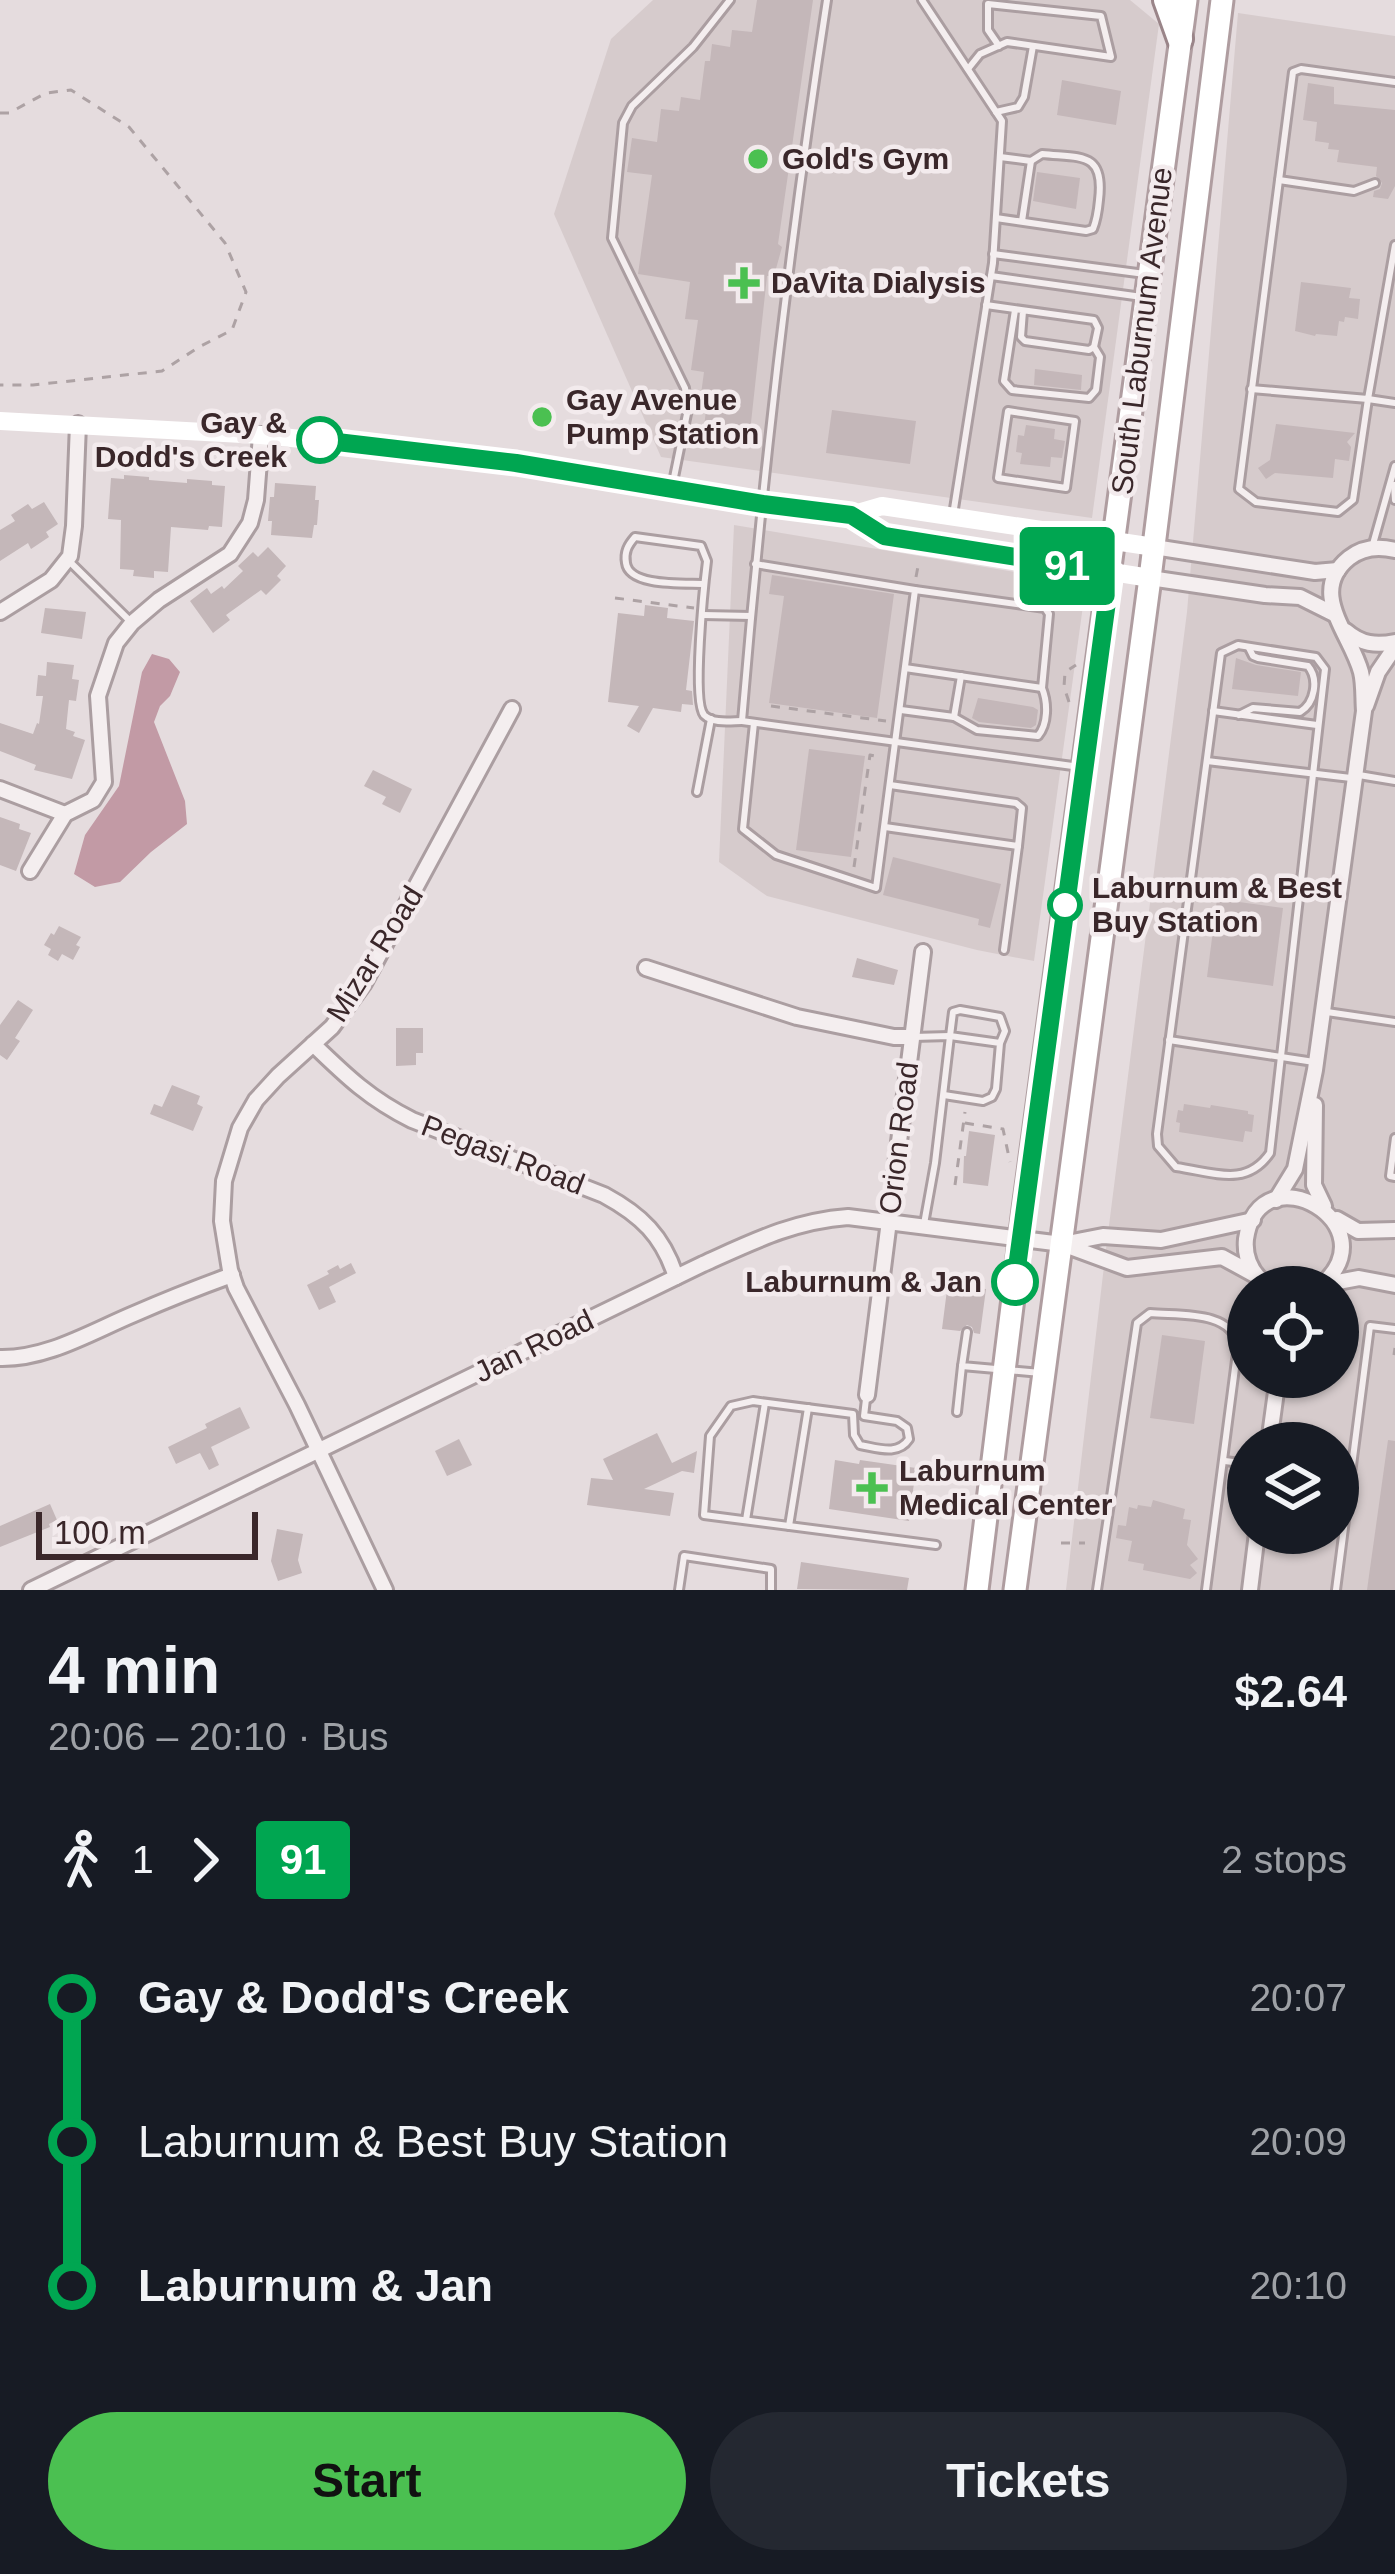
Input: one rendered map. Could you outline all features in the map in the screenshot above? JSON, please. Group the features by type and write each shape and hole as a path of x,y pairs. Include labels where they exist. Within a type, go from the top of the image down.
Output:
{"highway":[{"path":"1166,0 1180,39"}],"main road":[{"name":"South Laburnum Avenue","path":"977,1590 1186,0"},
{"name":"South Laburnum Avenue","path":"1015,1590 1222,0"}],"street":[{"path":"0,421 261,435 516,463 763,504 851,515 882,506 1315,572 1338,570"},
{"path":"0,612 51,580 67,560 74,526 78,424"},
{"path":"29,871 65,814 93,800 104,782 98,696 116,643 159,600 230,554 250,523 261,435"},
{"path":"851,515 884,536 1300,597 1367,643 1395,645"},
{"path":"1364,711 1361,673 1338,621 1332,584 1347,559 1372,547 1395,550"},
{"path":"1276,1200 1295,1169 1316,1066 1364,711 1378,672 1395,645"},
{"name":"Mizar Road","path":"385,1590 232,1275 222,1221 224,1181 240,1128 256,1100 332,1027 379,959 512,709"},
{"path":"0,789 65,814"},
{"name":"Orion Road","path":"867,1395 923,952"},
{"path":"646,968 797,1017 911,1037"},
{"name":"Pegasi Road","path":"313,1044 383,1106 604,1195 630,1210 657,1235 676,1277"},
{"path":"1316,1066 1314,1185 1340,1229 1343,1244 1338,1266"},
{"path":"1250,1266 1247,1233 1263,1208 1276,1200 1309,1199 1358,1231 1395,1230"},
{"name":"Jan Road","path":"31,1590 767,1235 815,1220 848,1217 1062,1244"},
{"path":"1062,1244 1103,1236 1161,1240 1253,1220"},
{"path":"1062,1244 1127,1268 1222,1257 1238,1266"},
{"path":"0,1358 23,1359 51,1350 232,1275"},
{"path":"1359,1278 1395,1285"},
{"path":"1250,1590 1254,1554"}],"lane":[{"path":"672,488 688,410 685,388 612,238 622,123 632,106 694,47 730,0"},
{"path":"742,721 776,380 827,0"},
{"path":"924,1 1002,121 991,276 952,517"},
{"path":"968,69 980,54 999,46 1007,42 1112,57 1101,16 988,4 988,30 999,46"},
{"path":"996,112 1018,107 1024,97 1033,46"},
{"path":"1395,82 1301,69 1293,72 1239,489 1256,502 1338,512 1353,500 1395,245"},
{"path":"996,218 1093,229 1102,179 1092,163 1077,158 1000,157"},
{"path":"1022,221 1031,161"},
{"path":"1279,180 1354,191 1375,183"},
{"path":"993,254 1147,286"},
{"path":"991,276 1147,286"},
{"path":"986,305 1094,320 1098,328 1094,347 1100,357 1096,390 1089,398 1012,390 1004,381 1019,311"},
{"path":"1019,311 1025,341 1094,347"},
{"path":"1251,389 1395,404"},
{"path":"1008,411 1076,421 1066,488 998,478 1008,411"},
{"path":"1395,466 1395,500"},
{"path":"1372,547 1394,476"},
{"path":"698,792 707,717 700,705 698,679 707,561 701,546 635,537 626,548 626,567 640,579 704,584"},
{"path":"67,560 132,623"},
{"path":"755,564 1045,608 1045,728 1038,736 977,730 954,717 900,710"},
{"path":"754,723 743,829 776,855 875,887 915,590"},
{"path":"703,615 751,616"},
{"path":"1238,645 1316,657 1325,669 1270,1153 1244,1176 1176,1167 1158,1146 1156,1134 1213,711 1221,653 1238,645"},
{"path":"1239,715 1253,708 1300,712 1310,704 1313,689 1314,673 1308,666 1258,658 1247,646"},
{"path":"905,668 1042,688"},
{"path":"954,717 962,676"},
{"path":"1213,711 1318,726"},
{"path":"707,717 1084,767"},
{"path":"1207,761 1395,781"},
{"path":"890,785 1016,803 1022,808 1004,950"},
{"path":"884,827 1018,846"},
{"path":"1323,1011 1395,1022"},
{"path":"923,1227 953,1012 1000,1017 1005,1031 992,1097 982,1101 944,1095"},
{"path":"911,1037 950,1036 1000,1043"},
{"path":"1169,1040 1281,1056 1316,1066"},
{"path":"1395,1138 1390,1177 1395,1177"},
{"path":"1097,1590 1137,1323 1150,1313 1221,1321 1233,1329 1238,1345 1206,1590"},
{"path":"1358,1422 1370,1326 1395,1329"},
{"path":"957,1412 967,1332"},
{"path":"962,1366 1045,1373"},
{"path":"864,1416 867,1395"},
{"path":"853,1414 854,1435 860,1445 894,1450 909,1439 900,1422 853,1414 753,1401 731,1406 710,1436 704,1515 935,1545"},
{"path":"746,1520 765,1403"},
{"path":"789,1526 808,1408"},
{"path":"1336,1590 1341,1554"},
{"path":"680,1590 684,1556 771,1569 771,1590"}],"path":[{"path":"0,113 46,93 71,90 129,127 225,243 246,292 232,330 162,371 0,386"},
{"path":"916,578 919,561"},
{"path":"615,598 695,608"},
{"path":"1069,701 1064,689 1066,669 1076,665"},
{"path":"1055,692 1064,689"},
{"path":"771,706 886,721"},
{"path":"854,866 870,755 881,758"},
{"path":"955,1185 965,1112"},
{"path":"964,1123 1003,1129 1010,1162"},
{"path":"1061,1543 1085,1544"}],"shaded area":[{"path":"653,0 1130,0 1159,24 1092,518 661,457 554,214 611,39"},
{"path":"1238,13 1395,36 1395,1590 1066,1590 1187,612"},
{"path":"734,525 1086,584 1034,961 767,896 719,862"},
{"path":"152,654 169,659 180,672 154,722 185,801 187,824 120,882 95,887 74,874 85,835 119,786 142,672"}],"building":[{"path":"757,0 813,0 778,244 782,247 774,276 767,276 749,441 742,442 703,436 706,410 699,409 704,372 691,370 698,320 685,319 690,282 638,274 652,175 627,172 632,138 657,142 661,109 679,111 681,97 700,100 712,44 730,47 732,30 752,32"},
{"path":"1062,80 1121,91 1116,125 1057,115"},
{"path":"1308,83 1334,87 1334,104 1395,110 1395,186 1388,199 1373,197 1382,183 1376,176 1377,167 1337,162 1339,150 1315,141 1317,122 1303,120"},
{"path":"1037,172 1080,178 1076,209 1033,201"},
{"path":"1301,282 1351,288 1349,298 1360,299 1358,319 1339,321 1337,336 1295,331"},
{"path":"1035,369 1082,375 1081,390 1034,385"},
{"path":"832,410 916,421 910,464 826,453"},
{"path":"1276,424 1355,433 1347,442 1349,461 1335,459 1333,478 1275,473 1266,479 1258,468 1270,460"},
{"path":"1026,425 1055,429 1054,439 1065,441 1062,458 1051,457 1050,467 1020,464 1018,435 1024,436"},
{"path":"124,475 225,486 222,527 171,527 168,572 154,571 154,578 133,576 134,570 120,569 121,520 108,519 111,478 124,479"},
{"path":"275,483 316,486 315,500 319,500 312,538 271,535 272,521 268,521"},
{"path":"44,502 58,524 46,532 49,537 31,549 28,543 0,561 0,530 15,521 11,515 28,504 32,509"},
{"path":"268,547 286,566 277,576 281,580 266,595 261,590 226,615 230,620 213,633 190,601 207,588 211,594 224,589 243,571 238,566 253,552 258,557"},
{"path":"772,575 894,594 877,718 769,703 784,596 769,594"},
{"path":"645,605 668,608 667,618 694,621 686,690 692,691 693,705 682,704 681,712 653,708 639,733 627,726 639,706 608,702 618,613 644,616"},
{"path":"45,608 86,612 82,639 41,633"},
{"path":"1236,658 1301,672 1298,696 1232,689"},
{"path":"47,662 74,665 72,679 79,680 76,701 69,700 66,729 85,740 72,779 34,770 36,765 0,751 0,723 33,734 39,724 43,696 36,696 38,675 46,676"},
{"path":"978,698 1033,707 1038,710 1036,725 979,722 972,718"},
{"path":"809,749 865,756 851,857 796,850"},
{"path":"373,770 412,789 400,813 382,804 386,797 364,786"},
{"path":"0,817 31,833 16,871 0,865"},
{"path":"893,857 1001,884 990,928 978,925 979,919 883,895"},
{"path":"1217,899 1283,908 1273,986 1207,977"},
{"path":"59,926 81,937 73,960 62,954 58,961 48,955 51,949 44,945"},
{"path":"857,958 898,970 894,985 852,977"},
{"path":"18,1000 33,1010 7,1060 0,1055 0,1025"},
{"path":"396,1028 423,1028 423,1053 416,1053 416,1065 396,1066"},
{"path":"172,1085 200,1096 197,1104 203,1107 193,1131 150,1114 154,1104 162,1107"},
{"path":"1184,1104 1248,1111 1254,1115 1252,1132 1245,1131 1243,1142 1179,1132 1178,1110 1183,1111"},
{"path":"969,1131 995,1135 988,1186 963,1183"},
{"path":"351,1263 356,1273 329,1287 336,1302 319,1310 307,1285 338,1265 340,1269"},
{"path":"967,1278 979,1279 978,1288 986,1289 980,1334 967,1325 960,1331 942,1329 948,1282 966,1285"},
{"path":"1162,1335 1205,1341 1194,1424 1150,1418"},
{"path":"240,1407 250,1428 211,1447 219,1465 209,1470 200,1453 176,1464 168,1447"},
{"path":"657,1433 672,1463 697,1451 694,1473 682,1471 644,1489 674,1493 670,1516 587,1505 591,1478 613,1480 603,1459"},
{"path":"459,1439 472,1465 447,1476 435,1451"},
{"path":"1388,1440 1395,1441 1395,1590 1367,1590"},
{"name":"Laburnum Medical Center","path":"835,1460 916,1468 909,1521 829,1509"},
{"path":"1153,1500 1185,1509 1183,1519 1191,1520 1187,1545 1198,1559 1190,1565 1197,1573 1190,1579 1143,1570 1144,1564 1128,1561 1132,1541 1116,1538 1118,1525 1126,1526 1129,1507 1151,1507"},
{"path":"50,1504 57,1520 50,1527 0,1547 0,1526"},
{"path":"277,1529 303,1534 298,1560 302,1573 278,1581 271,1561"},
{"path":"801,1562 909,1578 907,1590 797,1589"}],"bus line":[{"name":"91","path":"320,440 516,463 851,515 884,536 1111,572 1015,1282"}],"place":[{"name":"Gold's Gym","path":"758,159"},
{"name":"DaVita Dialysis","path":"744,283"},
{"name":"Gay Avenue Pump Station","path":"542,417"},
{"name":"Gay & Dodd's Creek","path":"320,440"},
{"name":"Laburnum & Best Buy Station","path":"1065,905"},
{"name":"Laburnum & Jan","path":"1015,1282"},
{"name":"Laburnum Medical Center","path":"872,1488"}]}
